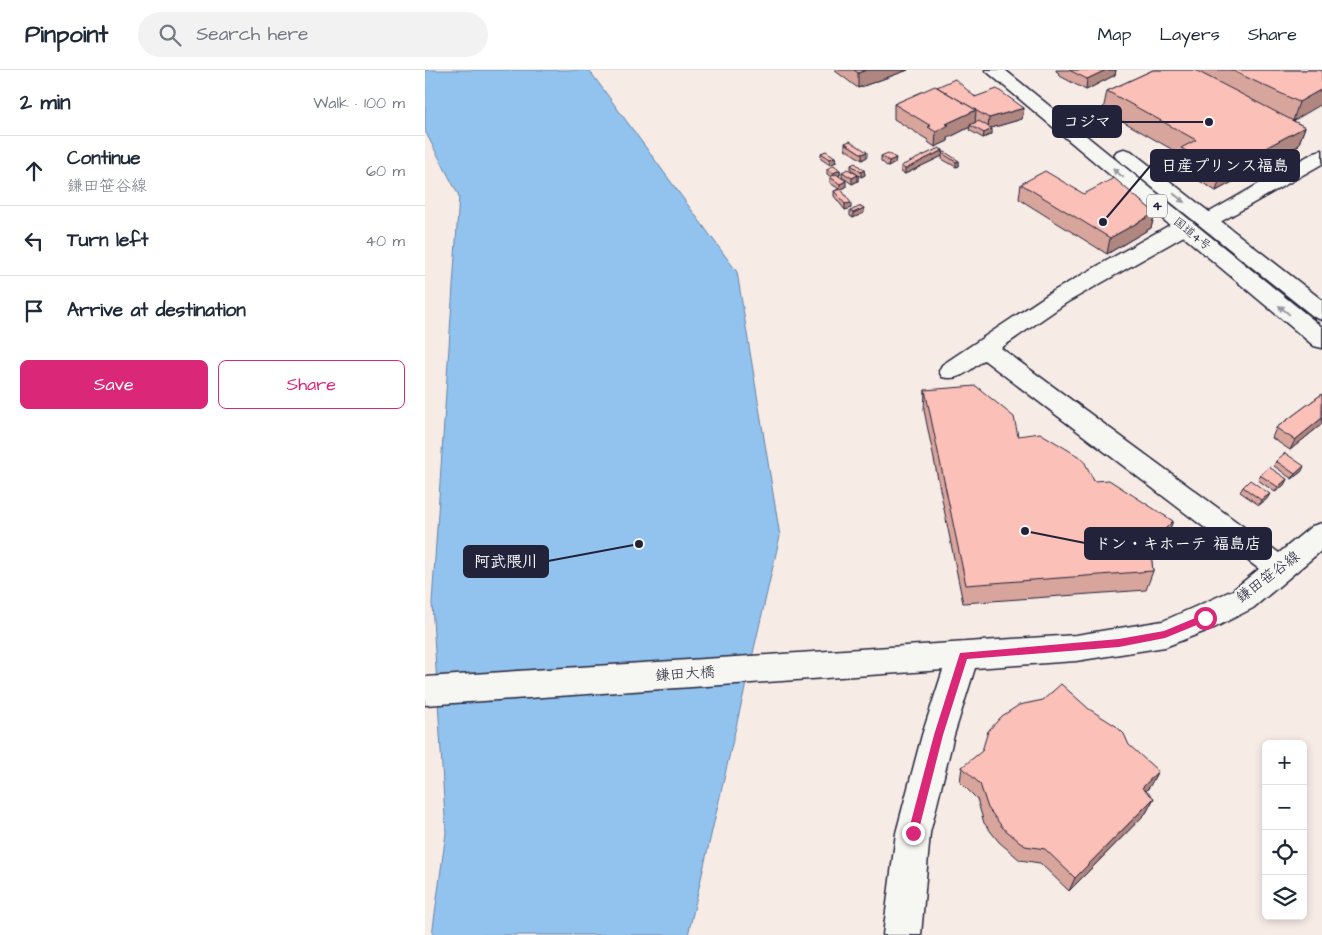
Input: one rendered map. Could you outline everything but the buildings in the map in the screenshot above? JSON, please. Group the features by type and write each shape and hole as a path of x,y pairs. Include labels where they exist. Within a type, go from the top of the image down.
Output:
{"main road":[{"name":"国道4号","path":"994,70 1322,340"},
{"name":"国道4号","path":"1017,70 1322,312"},
{"path":"1208,221 1322,156"},
{"path":"951,370 1058,298 1183,227"},
{"path":"985,348 1281,569"},
{"name":"鎌田笹谷線","path":"954,656 1075,648 1165,634 1243,599 1322,534"},
{"path":"902,935 913,833 938,735 954,656"},
{"name":"鎌田大橋","path":"425,691 954,656"}],"water":[{"path":"425,70 589,70 737,272 780,536 688,935 432,935 446,833 432,603 459,196 425,131"}],"place":[{"name":"コジマ","path":"1209,122"},
{"name":"日産プリンス福島","path":"1103,222"},
{"name":"ドン・キホーテ 福島店","path":"1025,531"},
{"name":"阿武隈川","path":"639,544"}],"route":[{"path":"913,833 938,735 963,656 1119,643 1165,634 1205,618"}]}
